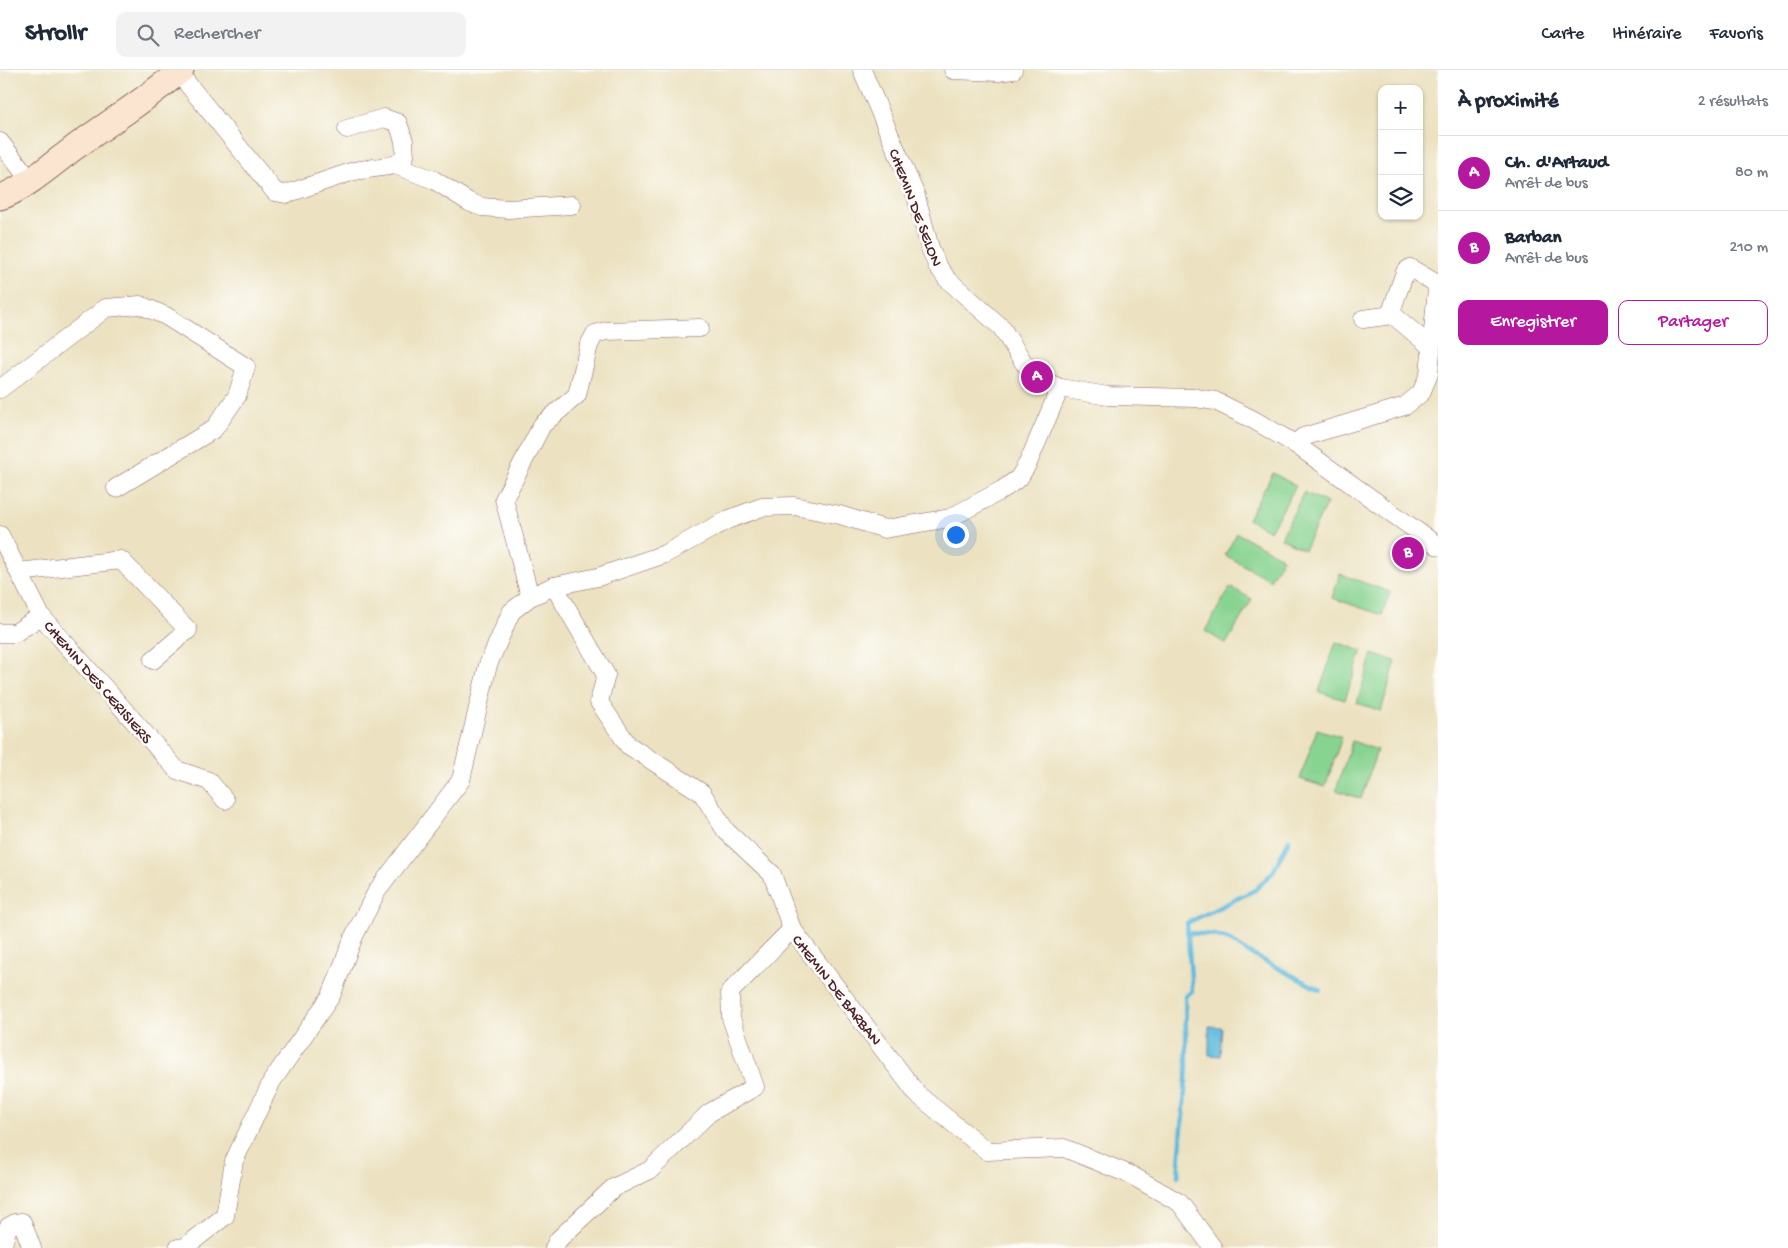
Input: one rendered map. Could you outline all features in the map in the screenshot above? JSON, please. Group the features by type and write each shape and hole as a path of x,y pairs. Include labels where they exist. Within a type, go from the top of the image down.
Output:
{"street":[{"name":"CHEMIN DE SELON","path":"862,70 916,196 936,265 947,279 1001,328 1024,363 1037,377 1060,388 1108,396 1196,398 1215,401 1252,418 1295,444 1434,543"},
{"path":"953,70 998,72 1013,70"},
{"path":"0,197 7,195 30,180 147,98 179,71 275,192 286,194 354,172 395,165 434,180 468,202 482,207 508,209 572,205"},
{"path":"347,129 384,118 398,123 404,141 405,156 395,165"},
{"path":"0,142 30,180"},
{"path":"1295,444 1304,436 1405,406 1421,393 1429,374 1430,346 1437,288 1434,282 1410,268 1405,272 1392,308 1392,315"},
{"path":"0,389 106,308 140,305 166,316 246,367 238,396 214,429 116,488"},
{"path":"1363,319 1392,315 1430,346"},
{"path":"530,597 504,499 542,425 577,395 589,345 595,334 606,331 700,328"},
{"path":"178,1248 185,1247 225,1216 234,1161 272,1081 331,996 354,936 377,891 461,780 488,665 511,612 530,597 554,586 598,577 665,554 726,520 762,507 794,506 840,515 885,529 950,518 1020,478 1060,388"},
{"name":"CHEMIN DES CERISIERS","path":"0,535 41,616 177,770 209,781 225,800"},
{"path":"19,572 121,560 188,630 153,660"},
{"name":"CHEMIN DE BARBAN","path":"554,586 606,675 598,702 628,744 702,793 726,831 772,874 792,929 916,1094 987,1151 1064,1148 1131,1175 1180,1203 1214,1248"},
{"path":"0,633 15,633 41,616"},
{"path":"554,1248 558,1240 613,1188 650,1170 709,1113 755,1087 731,1018 730,992 792,929"},
{"path":"2,1248 8,1228 15,1223 22,1222 32,1248"}],"green space":[{"path":"1273,473 1296,486 1270,531 1248,519"},
{"path":"1304,492 1327,503 1304,550 1281,538"},
{"path":"1237,533 1283,558 1270,580 1225,555"},
{"path":"1340,574 1390,592 1382,615 1332,598"},
{"path":"1230,587 1252,599 1226,644 1205,631"},
{"path":"1336,642 1362,651 1345,700 1319,692"},
{"path":"1372,654 1396,661 1381,711 1357,703"},
{"path":"1317,729 1342,737 1325,787 1300,779"},
{"path":"1352,741 1377,750 1361,799 1336,790"}],"water":[{"path":"1209,1026 1222,1027 1220,1056 1209,1055"}],"waterway":[{"path":"1178,1176 1187,1066 1185,997 1192,991 1187,923 1255,890 1273,872 1289,840"},
{"path":"1188,933 1215,935 1230,940 1249,953 1320,990"}],"place":[{"name":"Ch. d'Artaud","path":"1037,377"},
{"name":"Barban","path":"1408,553"}]}
